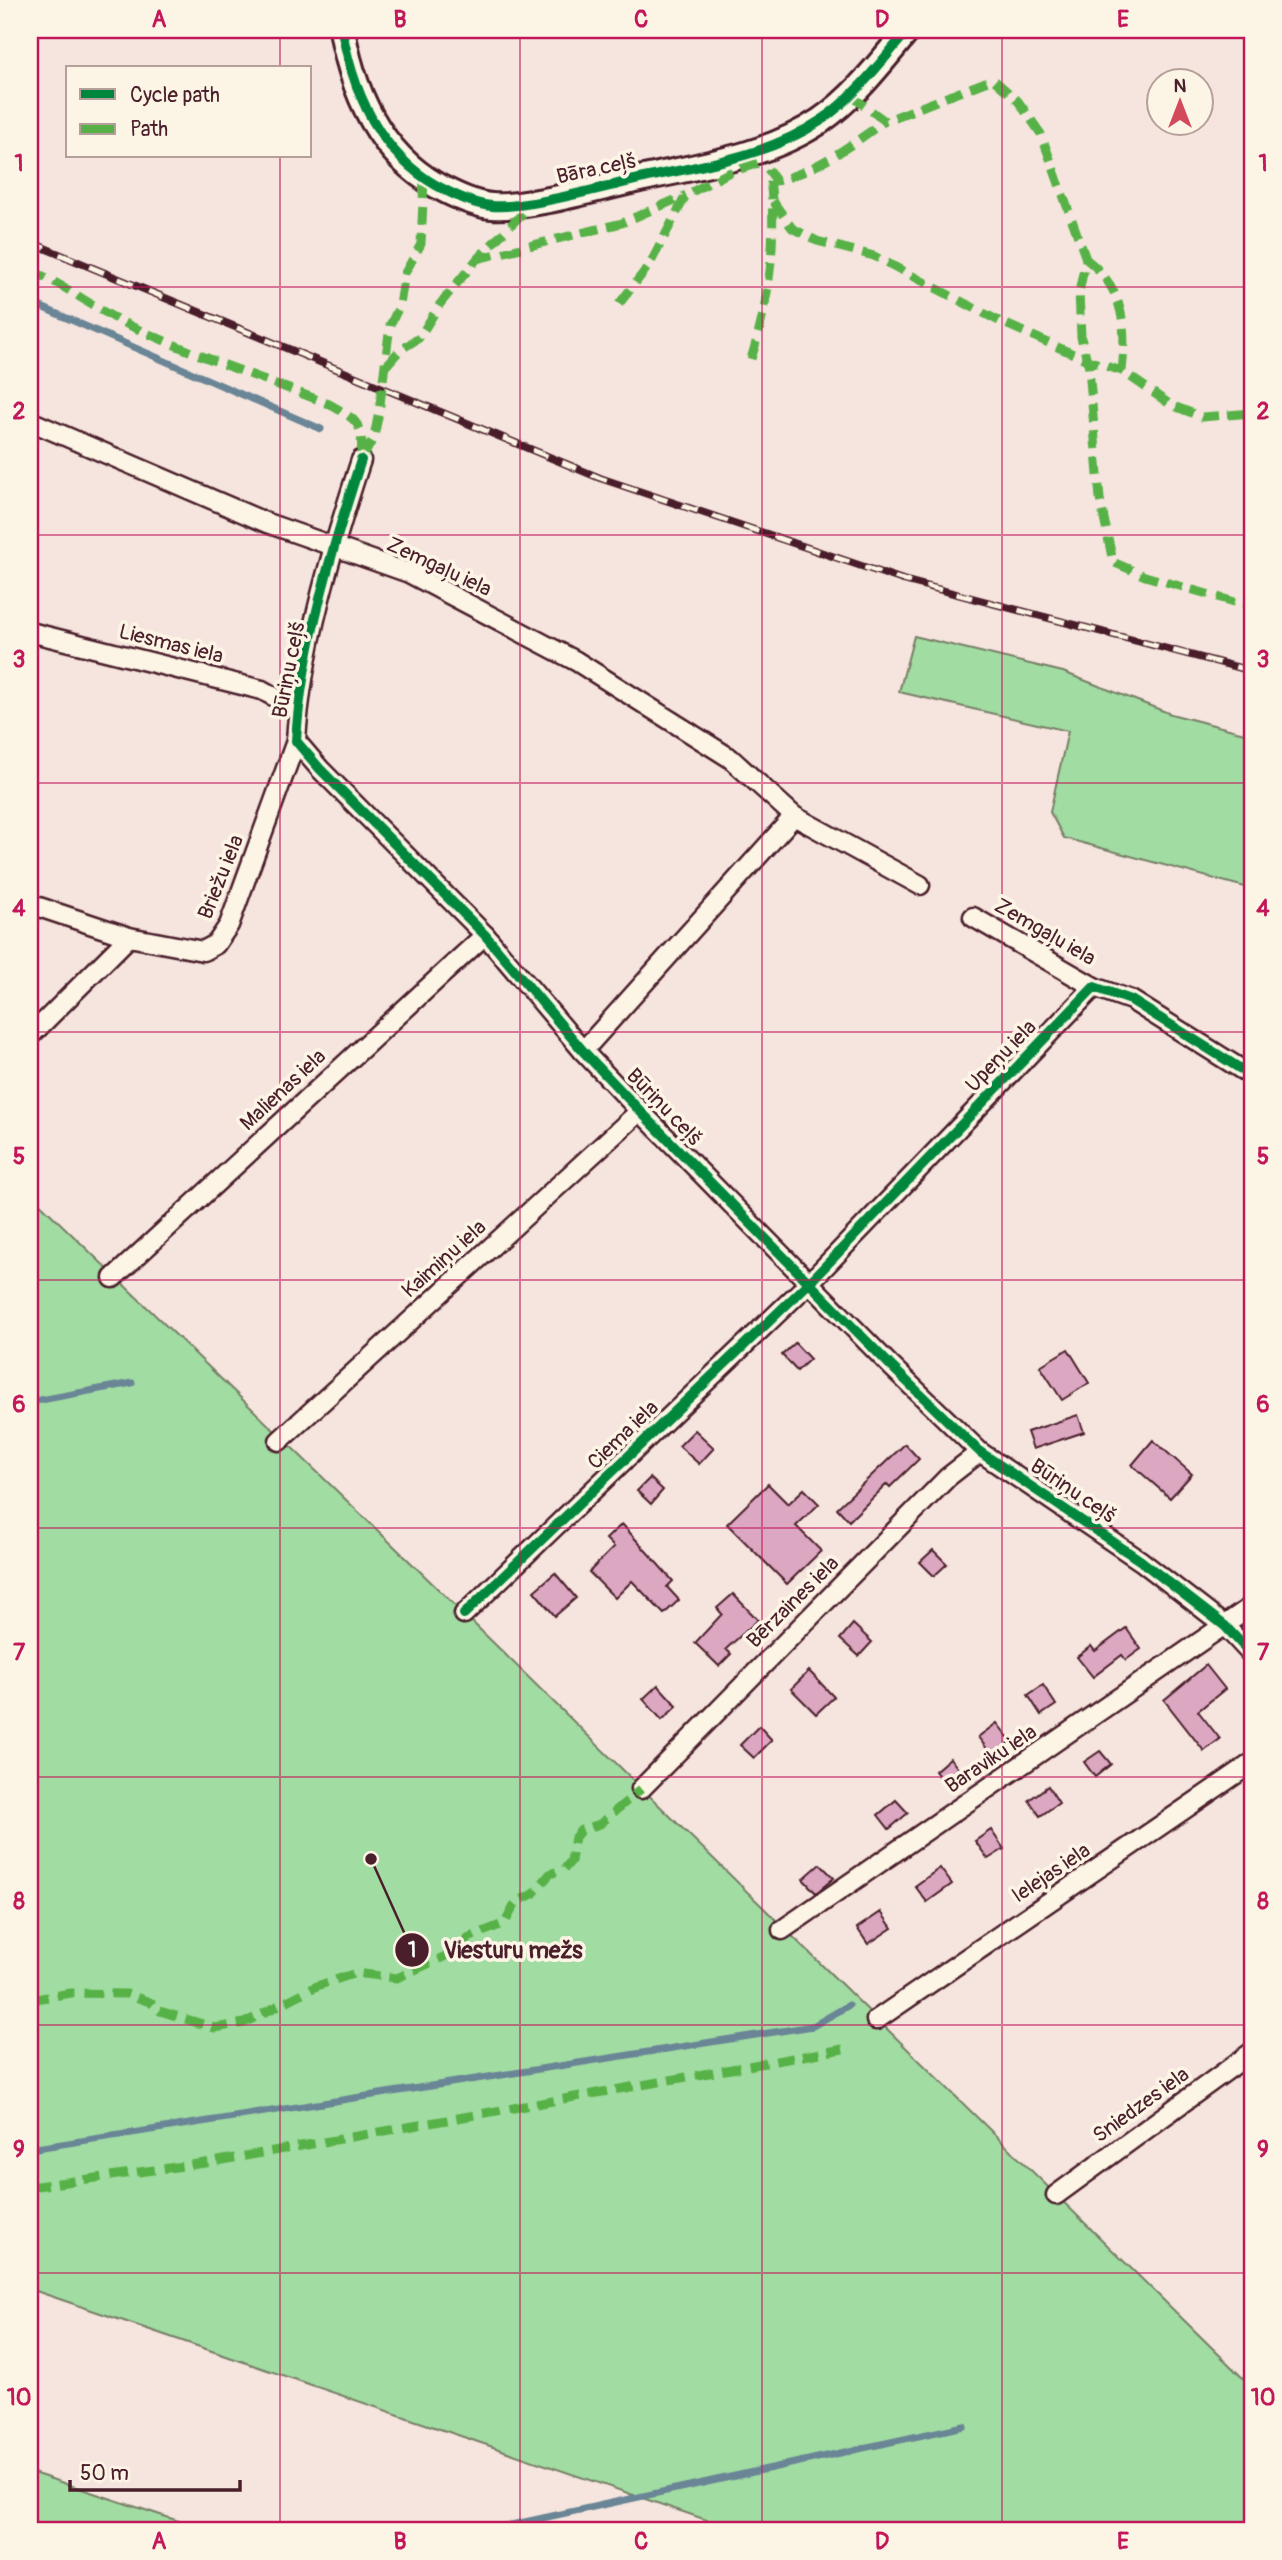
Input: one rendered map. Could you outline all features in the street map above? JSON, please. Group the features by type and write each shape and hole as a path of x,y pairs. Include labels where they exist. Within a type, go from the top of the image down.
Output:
{"street":[{"name":"Bāra ceļš","path":"342,30 349,69 368,113 390,150 424,180 464,200 494,207 722,162 772,146 820,121 866,81 908,30"},
{"name":"Zemgaļu iela","path":"30,421 267,523 409,573 576,661 730,758 794,816 920,885"},
{"name":"Būriņu ceļš","path":"361,460 333,545 298,710 296,741 320,769 485,935 583,1051 640,1111 980,1452 1141,1561 1225,1626 1252,1655"},
{"name":"Liesmas iela","path":"30,632 261,690 298,710"},
{"name":"Briežu iela","path":"30,904 129,937 202,951 216,944 229,925 296,741"},
{"path":"583,1051 794,816"},
{"name":"Zemgaļu iela","path":"973,917 1094,987"},
{"name":"Malienas iela","path":"113,1278 485,935"},
{"path":"30,1036 129,937"},
{"path":"1094,987 1131,1000 1252,1076"},
{"name":"Upeņu iela","path":"809,1283 1094,987"},
{"name":"Kaimiņu iela","path":"279,1441 640,1111"},
{"name":"Ciema iela","path":"464,1614 809,1283"},
{"name":"Bērzaines iela","path":"641,1789 948,1477 980,1452"},
{"name":"Baraviku iela","path":"782,1930 1252,1606"},
{"name":"Ielejas iela","path":"876,2020 1252,1763"},
{"name":"Sniedzes iela","path":"1056,2195 1252,2052"}],"green space":[{"path":"914,636 1063,672 1171,714 1252,735 1252,889 1064,838 1050,812 1068,731 899,692"},
{"path":"30,1194 464,1614 1252,2387 1252,2530 736,2530 30,2289"},
{"path":"30,2472 206,2530 30,2530"}],"building":[{"path":"795,1343 810,1359 797,1371 782,1355"},
{"path":"1068,1349 1089,1383 1062,1400 1040,1366"},
{"path":"1078,1415 1084,1432 1033,1449 1027,1432"},
{"path":"695,1430 714,1448 699,1464 679,1446"},
{"path":"1153,1440 1192,1474 1170,1498 1132,1465"},
{"path":"905,1444 919,1459 890,1487 887,1484 849,1521 837,1508"},
{"path":"650,1478 663,1490 651,1504 637,1491"},
{"path":"768,1484 788,1504 804,1489 819,1504 796,1526 821,1551 787,1584 727,1524"},
{"path":"622,1524 673,1581 667,1587 679,1600 664,1614 632,1581 615,1598 589,1572 614,1547 606,1539"},
{"path":"933,1550 947,1564 934,1576 920,1562"},
{"path":"555,1573 576,1598 555,1616 534,1591"},
{"path":"733,1594 758,1620 726,1649 731,1654 719,1666 695,1643 722,1614 717,1608"},
{"path":"853,1624 872,1642 859,1656 840,1639"},
{"path":"1126,1628 1141,1649 1126,1660 1122,1655 1093,1677 1077,1657 1091,1646 1095,1651"},
{"path":"1206,1665 1225,1689 1198,1711 1220,1739 1204,1751 1164,1700"},
{"path":"809,1671 834,1697 816,1714 791,1689"},
{"path":"658,1685 677,1706 662,1720 643,1699"},
{"path":"1043,1685 1056,1705 1041,1715 1028,1695"},
{"path":"997,1723 1011,1741 992,1755 978,1737"},
{"path":"759,1726 772,1740 754,1758 740,1745"},
{"path":"1100,1751 1111,1764 1095,1777 1084,1762"},
{"path":"950,1758 962,1774 946,1786 935,1771"},
{"path":"1048,1786 1059,1803 1040,1816 1029,1800"},
{"path":"896,1800 908,1813 889,1829 878,1815"},
{"path":"991,1830 1004,1849 988,1859 975,1841"},
{"path":"820,1864 834,1878 816,1893 803,1879"},
{"path":"940,1868 952,1884 927,1902 915,1886"},
{"path":"881,1912 892,1928 868,1944 857,1928"}],"waterway":[{"path":"30,302 321,429"},
{"path":"30,1402 132,1383"},
{"path":"30,2149 813,2026 849,2005"},
{"path":"488,2530 964,2426"}],"railway":[{"path":"30,242 600,478 903,580 1252,671"}],"marked path":[{"path":"850,95 885,121 993,79 1018,101 1041,134 1086,259 1079,292 1081,337 1089,368 1100,499 1113,562 1145,576 1252,607"},
{"path":"768,169 776,181 806,171 885,121"},
{"path":"619,304 650,264 686,195 728,173 765,161"},
{"path":"751,359 771,266 773,219 769,171"},
{"path":"363,457 374,437 390,325 400,305 405,273 421,244 424,180"},
{"path":"477,259 622,223 686,195"},
{"path":"773,201 792,228 817,241 874,256 999,321 1087,360 1122,371"},
{"path":"386,366 400,350 419,338 440,304 477,259 532,204"},
{"path":"1086,259 1108,282 1120,309 1124,339 1122,371 1171,405 1202,417 1252,413"},
{"path":"30,270 133,327 340,410 358,425 361,460"},
{"path":"30,2000 71,1993 127,1994 150,2002 160,2011 215,2028 244,2023 317,1986 356,1973 397,1978 459,1950 468,1938 505,1923 516,1902 533,1894 550,1874 564,1869 571,1861 575,1837 581,1830 600,1824 641,1789"},
{"path":"30,2187 212,2162 843,2049"}],"cycle path":[{"path":"342,30 354,79 375,124 389,144 405,162 425,178 463,199 492,206 526,204 567,196 735,158 779,143 833,112 867,78 908,30"},
{"path":"361,460 329,563 311,635 296,741 320,769 485,935 583,1051 640,1111 891,1366 980,1452 1141,1561 1225,1626 1252,1655"},
{"path":"464,1614 809,1283 1094,987 1131,1000 1252,1076"}],"place":[{"name":"Viesturu mežs","path":"371,1859"}]}
